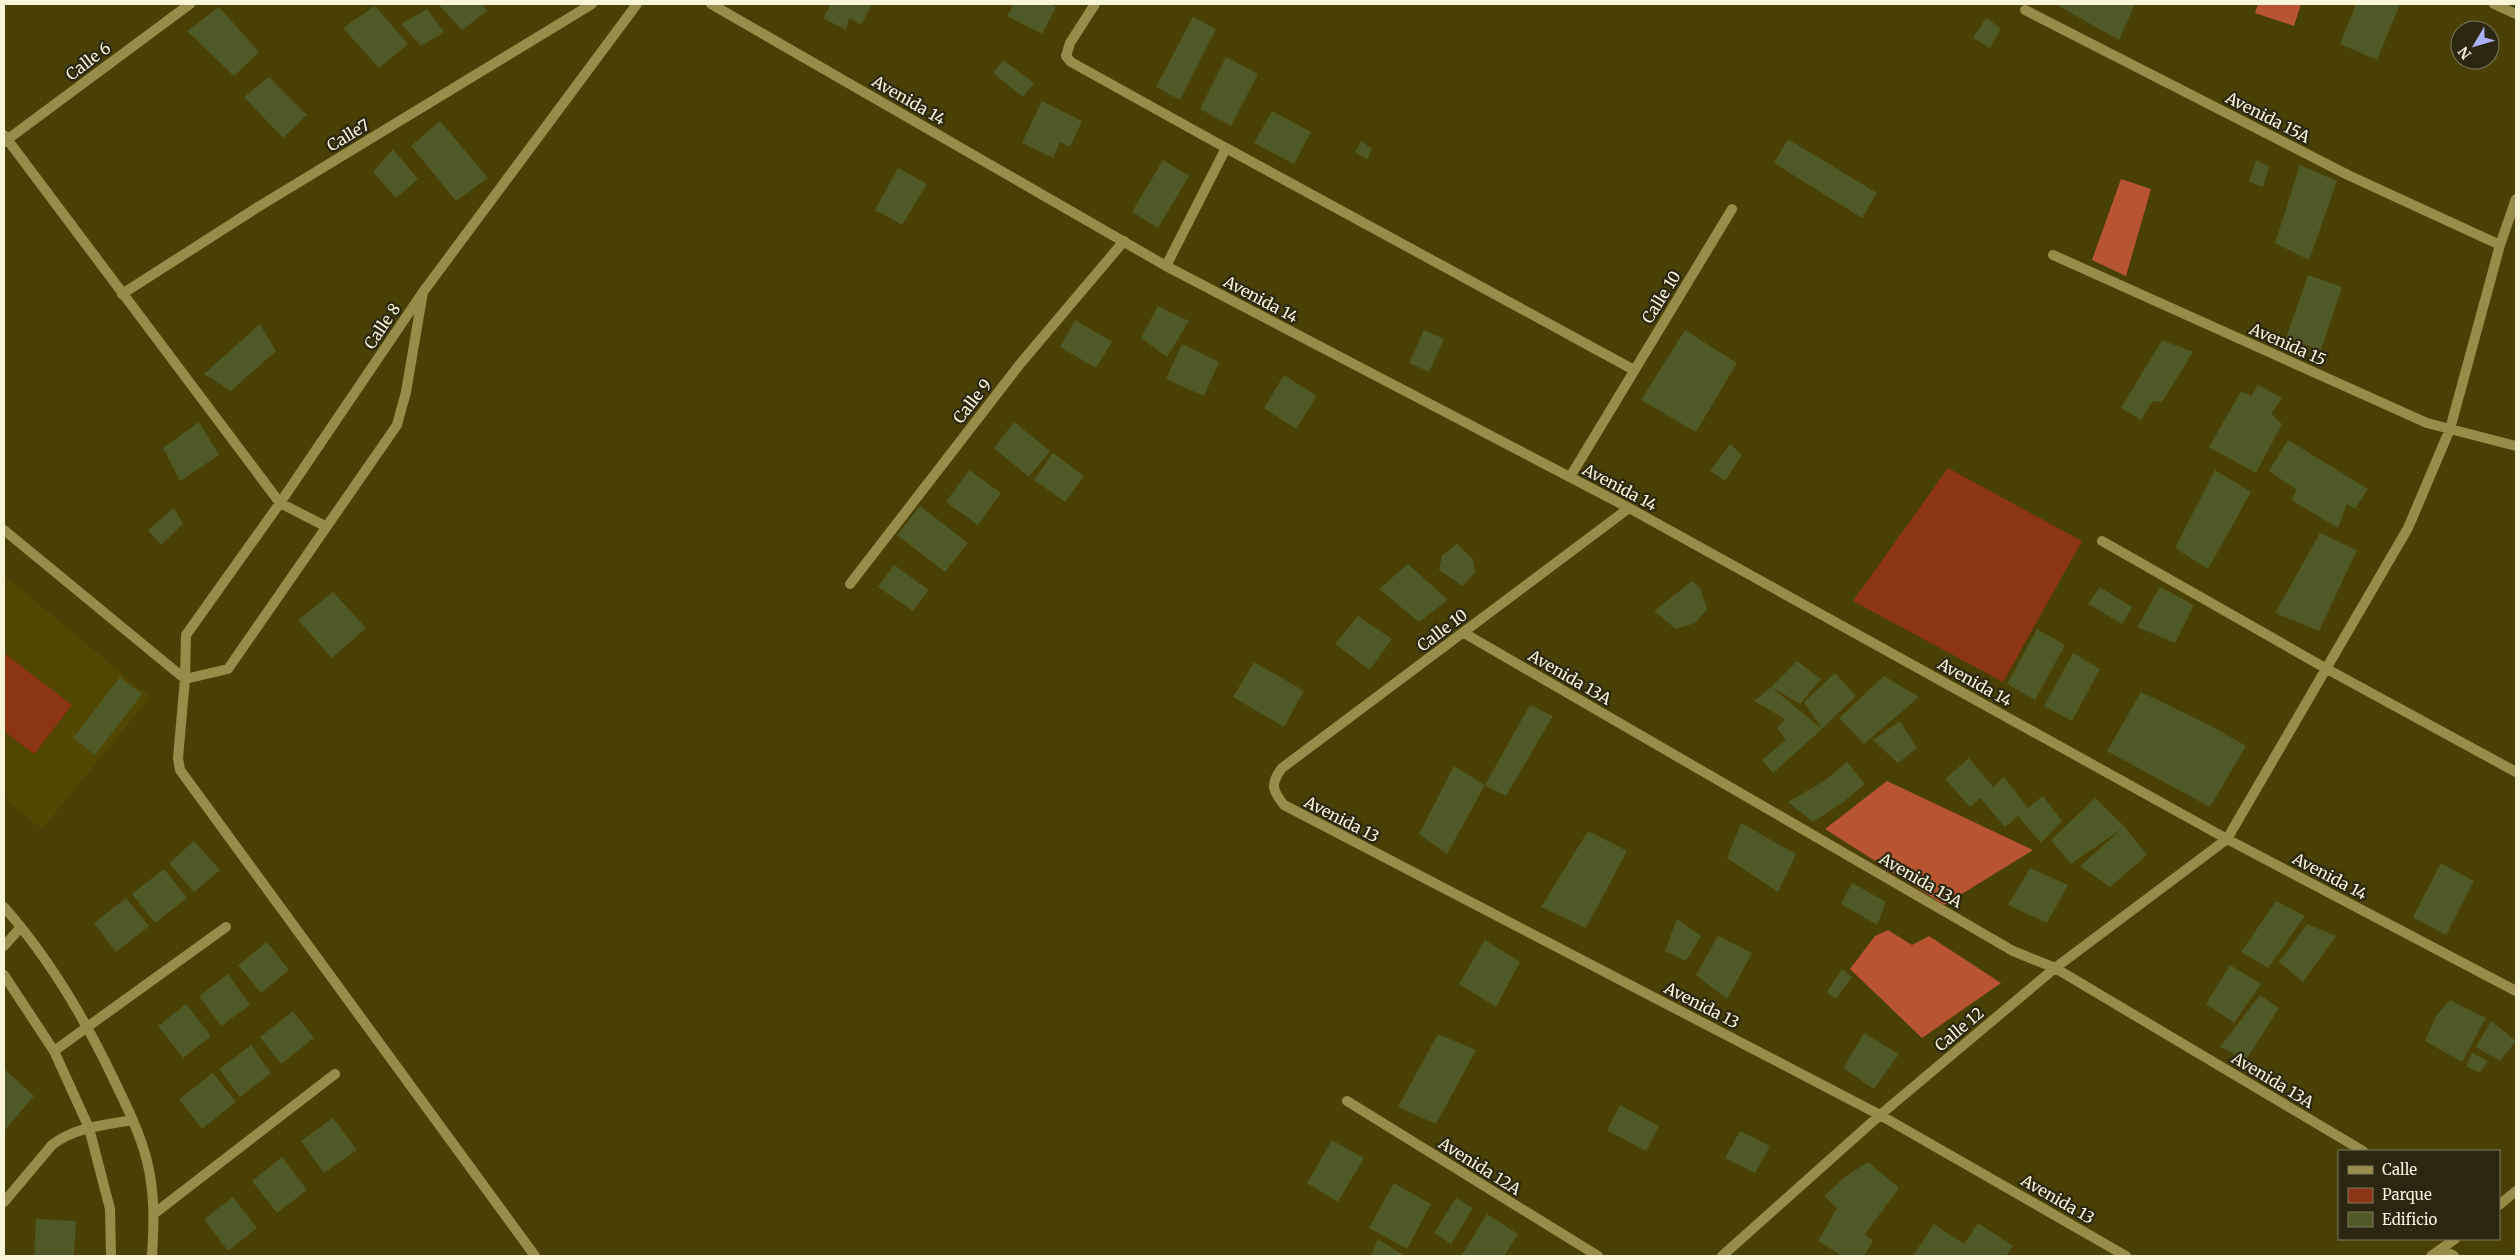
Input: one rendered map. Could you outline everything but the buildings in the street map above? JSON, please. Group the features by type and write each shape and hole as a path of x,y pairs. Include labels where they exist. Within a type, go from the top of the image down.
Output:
{"street":[{"name":"Calle 6","path":"5,139 190,4"},
{"name":"Calle7","path":"122,294 258,207 592,4"},
{"name":"Calle 8","path":"535,1256 180,770 178,758 185,679 186,635 280,503 423,292 637,4"},
{"name":"Avenida 14","path":"713,4 1166,266 1629,508 2226,839 2516,991"},
{"path":"1095,4 1070,43 1066,56 1071,62 1634,370"},
{"path":"2494,4 2516,14"},
{"name":"Avenida 15A","path":"2025,10 2348,175 2500,245"},
{"path":"5,139 280,503 325,526"},
{"path":"1166,266 1226,148"},
{"path":"2226,839 2408,528 2450,429 2500,245 2515,205"},
{"name":"Calle 10","path":"1570,477 1732,210"},
{"name":"Calle 9","path":"850,584 1020,364 1124,241"},
{"name":"Avenida 15","path":"2053,255 2427,423 2516,446"},
{"path":"4,530 185,679 228,669 325,526 397,425 406,392 423,292"},
{"name":"Calle 10","path":"1274,779 1282,768 1629,508"},
{"path":"2102,540 2327,669 2516,772"},
{"name":"Avenida 13A","path":"1464,633 2013,951 2055,968 2361,1150"},
{"name":"Avenida 13","path":"1274,779 1274,794 1284,805 1880,1115 2126,1256"},
{"name":"Calle 12","path":"1722,1256 1880,1115 2055,968 2226,839"},
{"path":"4,907 21,927 88,1027 133,1120 147,1162 155,1213 152,1256"},
{"path":"4,946 21,927"},
{"path":"54,1051 226,927"},
{"path":"4,975 54,1051 89,1128 110,1208 111,1256"},
{"path":"155,1213 334,1074"},
{"name":"Avenida 12A","path":"1347,1101 1598,1256"},
{"path":"4,1202 52,1145 70,1134 89,1128 133,1120"},
{"path":"2500,1204 2516,1191"},
{"path":"2431,1256 2454,1240"},
{"path":"2441,1249 2454,1256"}],"shaded area":[{"path":"2258,4 2301,4 2294,26 2255,13"},
{"path":"2121,179 2151,189 2126,276 2092,260"},
{"path":"4,575 150,697 42,829 4,798"},
{"path":"1887,781 2033,850 1944,905 1825,829"},
{"path":"1888,930 1912,945 1929,936 2001,983 1922,1038 1850,969 1875,936"}],"green space":[{"path":"1948,468 2082,541 2003,682 1853,601"},
{"path":"4,653 72,705 34,754 4,731"}]}
